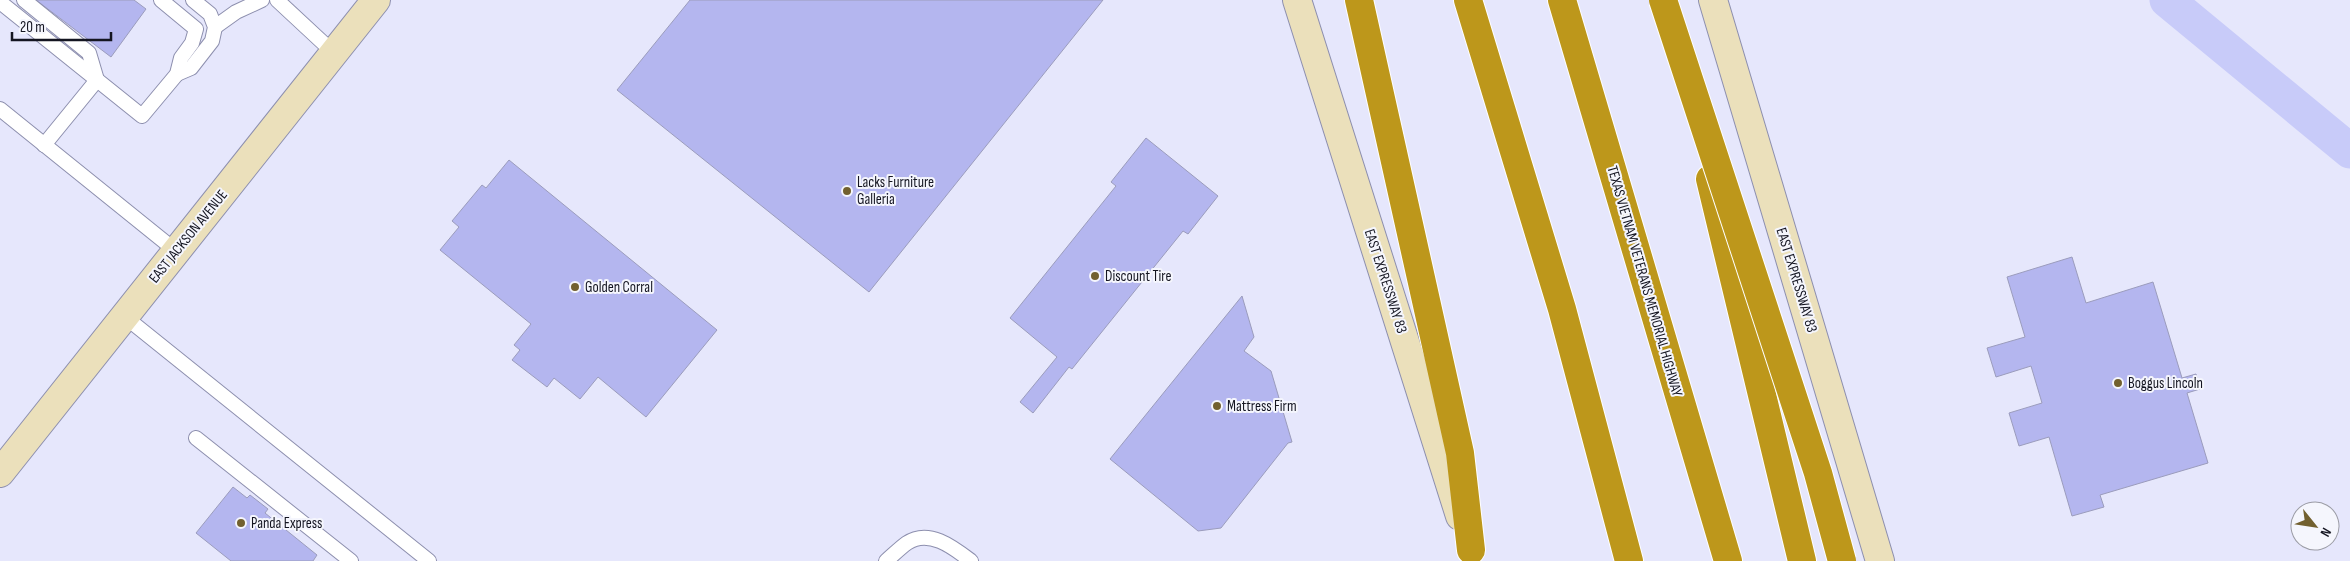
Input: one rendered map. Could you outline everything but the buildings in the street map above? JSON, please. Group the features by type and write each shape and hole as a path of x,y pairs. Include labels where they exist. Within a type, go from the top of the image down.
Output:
{"highway":[{"path":"1359,0 1460,453 1473,555"},
{"path":"1468,0 1562,309 1629,561"},
{"name":"TEXAS VIETNAM VETERANS MEMORIAL HIGHWAY","path":"1562,0 1728,561"},
{"path":"1663,0 1818,472 1842,561"},
{"path":"1667,0 1802,561"}],"main road":[{"name":"EAST JACKSON AVENUE","path":"0,473 376,0"},
{"name":"EAST EXPRESSWAY 83","path":"1297,0 1473,555"},
{"name":"EAST EXPRESSWAY 83","path":"1712,0 1880,561"}],"lane":[{"path":"24,0 89,54 97,80"},
{"path":"161,0 196,29 192,44 180,58 177,74"},
{"path":"0,2 142,116 177,74 191,68 212,41 215,27 210,14 193,0"},
{"path":"215,27 236,12 262,0"},
{"path":"277,0 334,53"},
{"path":"44,145 97,80"},
{"path":"0,109 176,251"},
{"path":"124,316 429,561"},
{"path":"196,438 351,561"},
{"path":"886,561 909,541 929,537 952,546 971,561"}],"waterway":[{"path":"2167,0 2350,151"}],"place":[{"name":"Lacks Furniture Galleria","path":"847,191"},
{"name":"Discount Tire","path":"1095,276"},
{"name":"Golden Corral","path":"575,287"},
{"name":"Boggus Lincoln","path":"2118,383"},
{"name":"Mattress Firm","path":"1217,406"},
{"name":"Panda Express","path":"241,523"}]}
